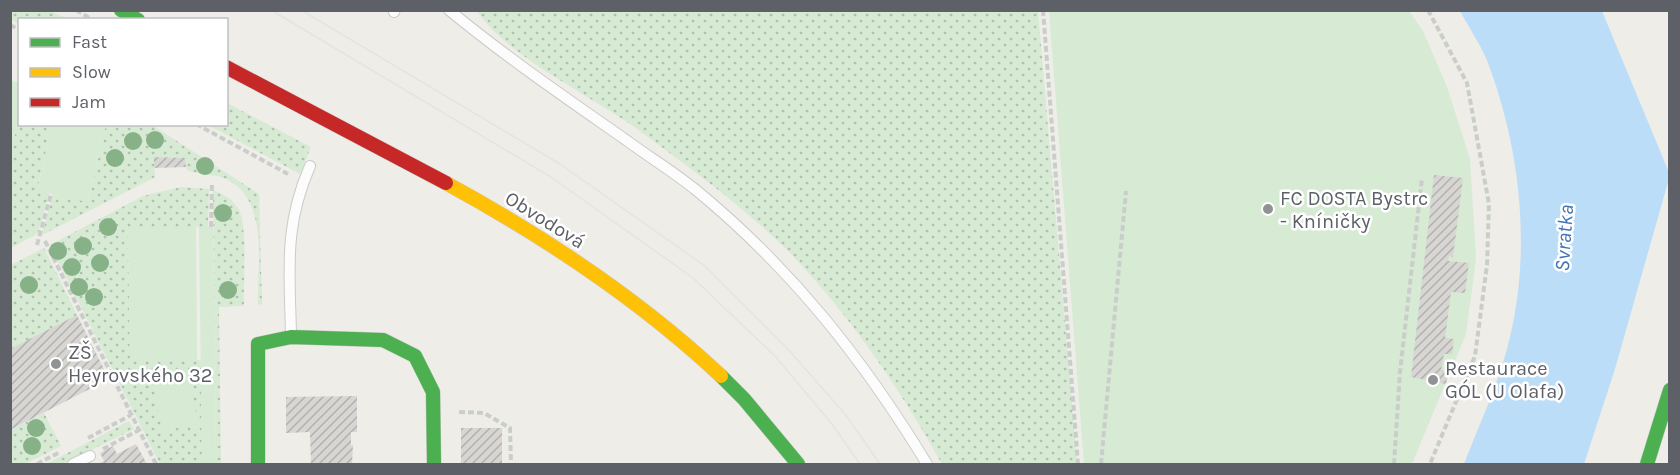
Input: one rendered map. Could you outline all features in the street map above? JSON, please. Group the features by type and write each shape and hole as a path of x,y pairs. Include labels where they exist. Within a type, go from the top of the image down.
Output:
{"main road":[{"path":"121,10 135,18"},
{"name":"Obvodová","path":"228,68 482,204 643,308 710,364 777,434 798,465"},
{"path":"258,465 258,344 291,338 383,340 415,356 433,392 434,465"},
{"path":"1647,465 1670,390"}],"lane":[{"path":"449,10 494,48 694,189 750,237 827,318 892,407 927,465"},
{"path":"291,338 289,240 295,206 310,166"},
{"path":"73,465 90,456"}],"path":[{"path":"76,10 90,18"},
{"path":"1043,10 1078,465"},
{"path":"1428,10 1467,83 1489,204 1487,265 1475,356 1430,465"},
{"path":"200,126 303,182"},
{"path":"1394,465 1400,372 1422,178"},
{"path":"211,227 212,182"},
{"path":"1101,465 1126,191"},
{"path":"37,245 51,194"},
{"path":"45,241 156,465"},
{"path":"433,411 484,413 510,428 511,465"},
{"path":"90,456 139,430"}],"green space":[{"path":"10,11 50,11 66,18 18,18 18,23 11,19"},
{"path":"477,11 1038,11 1077,464 942,464 874,355 835,304 792,255 755,220 633,126 549,73 507,43"},
{"name":"FC DOSTA Bystrc - Kníničky","path":"1049,11 1409,11 1423,31 1447,87 1470,159 1476,259 1466,334 1412,464 1084,464"},
{"path":"11,80 18,83 18,121 11,154"},
{"path":"228,104 311,147 300,174 210,126 228,126"},
{"path":"18,121 18,126 52,126 37,190 49,193 38,233 11,248 11,154"},
{"path":"52,126 106,126 88,202 37,191"},
{"path":"106,126 154,126 259,194 262,304 258,305 259,253 255,218 250,203 241,190 228,180 187,170 185,158 154,157 155,177 42,235 53,194 88,202"},
{"path":"181,187 209,189 208,227 128,228 130,360 201,360 202,464 160,464 50,245 143,196"},
{"path":"213,190 221,193 237,206 242,219 244,243 244,306 219,307 221,464 216,464"},
{"path":"128,227 196,227 197,360 130,360"},
{"path":"199,227 213,227 216,464 202,464"},
{"path":"44,248 77,315 11,349 11,265"},
{"path":"188,367 198,424 162,431 151,373"},
{"path":"44,413 61,446 25,464 11,464 11,430"},
{"path":"129,421 134,429 63,464 46,464"}],"water":[{"name":"Svratka","path":"1460,11 1602,11 1670,175 1615,369 1584,464 1464,464 1494,390 1508,345 1520,274 1521,239 1515,167 1499,97 1485,56"}],"building":[{"path":"154,157 185,158 186,167 154,168"},
{"path":"1434,175 1463,178 1453,257 1449,256 1448,261 1469,263 1465,293 1451,292 1445,338 1454,339 1452,354 1444,354 1441,370 1448,370 1446,384 1411,377"},
{"name":"ZŠ Heyrovského 32","path":"77,315 109,379 10,430 10,349"},
{"path":"357,396 357,432 351,432 352,464 311,464 310,432 286,433 286,397"},
{"path":"461,428 502,428 502,464 461,464"},
{"name":"ZŠ Heyrovského 32","path":"136,444 147,464 97,464 104,461 100,453 113,446 117,454"}],"tram line":[{"path":"271,10 551,177 693,278 775,356 832,424 860,464"},
{"path":"301,10 560,164 705,266 786,347 845,414 880,464"}],"traffic: fast":[{"path":"121,10 135,18"},
{"path":"258,464 258,344 291,337 383,340 415,356 433,392 434,464"},
{"path":"721,376 744,399 798,464"},
{"path":"1647,464 1670,390"}],"traffic: slow":[{"path":"446,183 519,225 590,271 657,321 721,376"}],"traffic: jam":[{"path":"228,68 446,183"}],"place":[{"name":"FC DOSTA Bystrc - Kníničky","path":"1268,209"},
{"name":"ZŠ Heyrovského 32","path":"56,364"},
{"name":"Restaurace GÓL (U Olafa)","path":"1433,380"}]}
